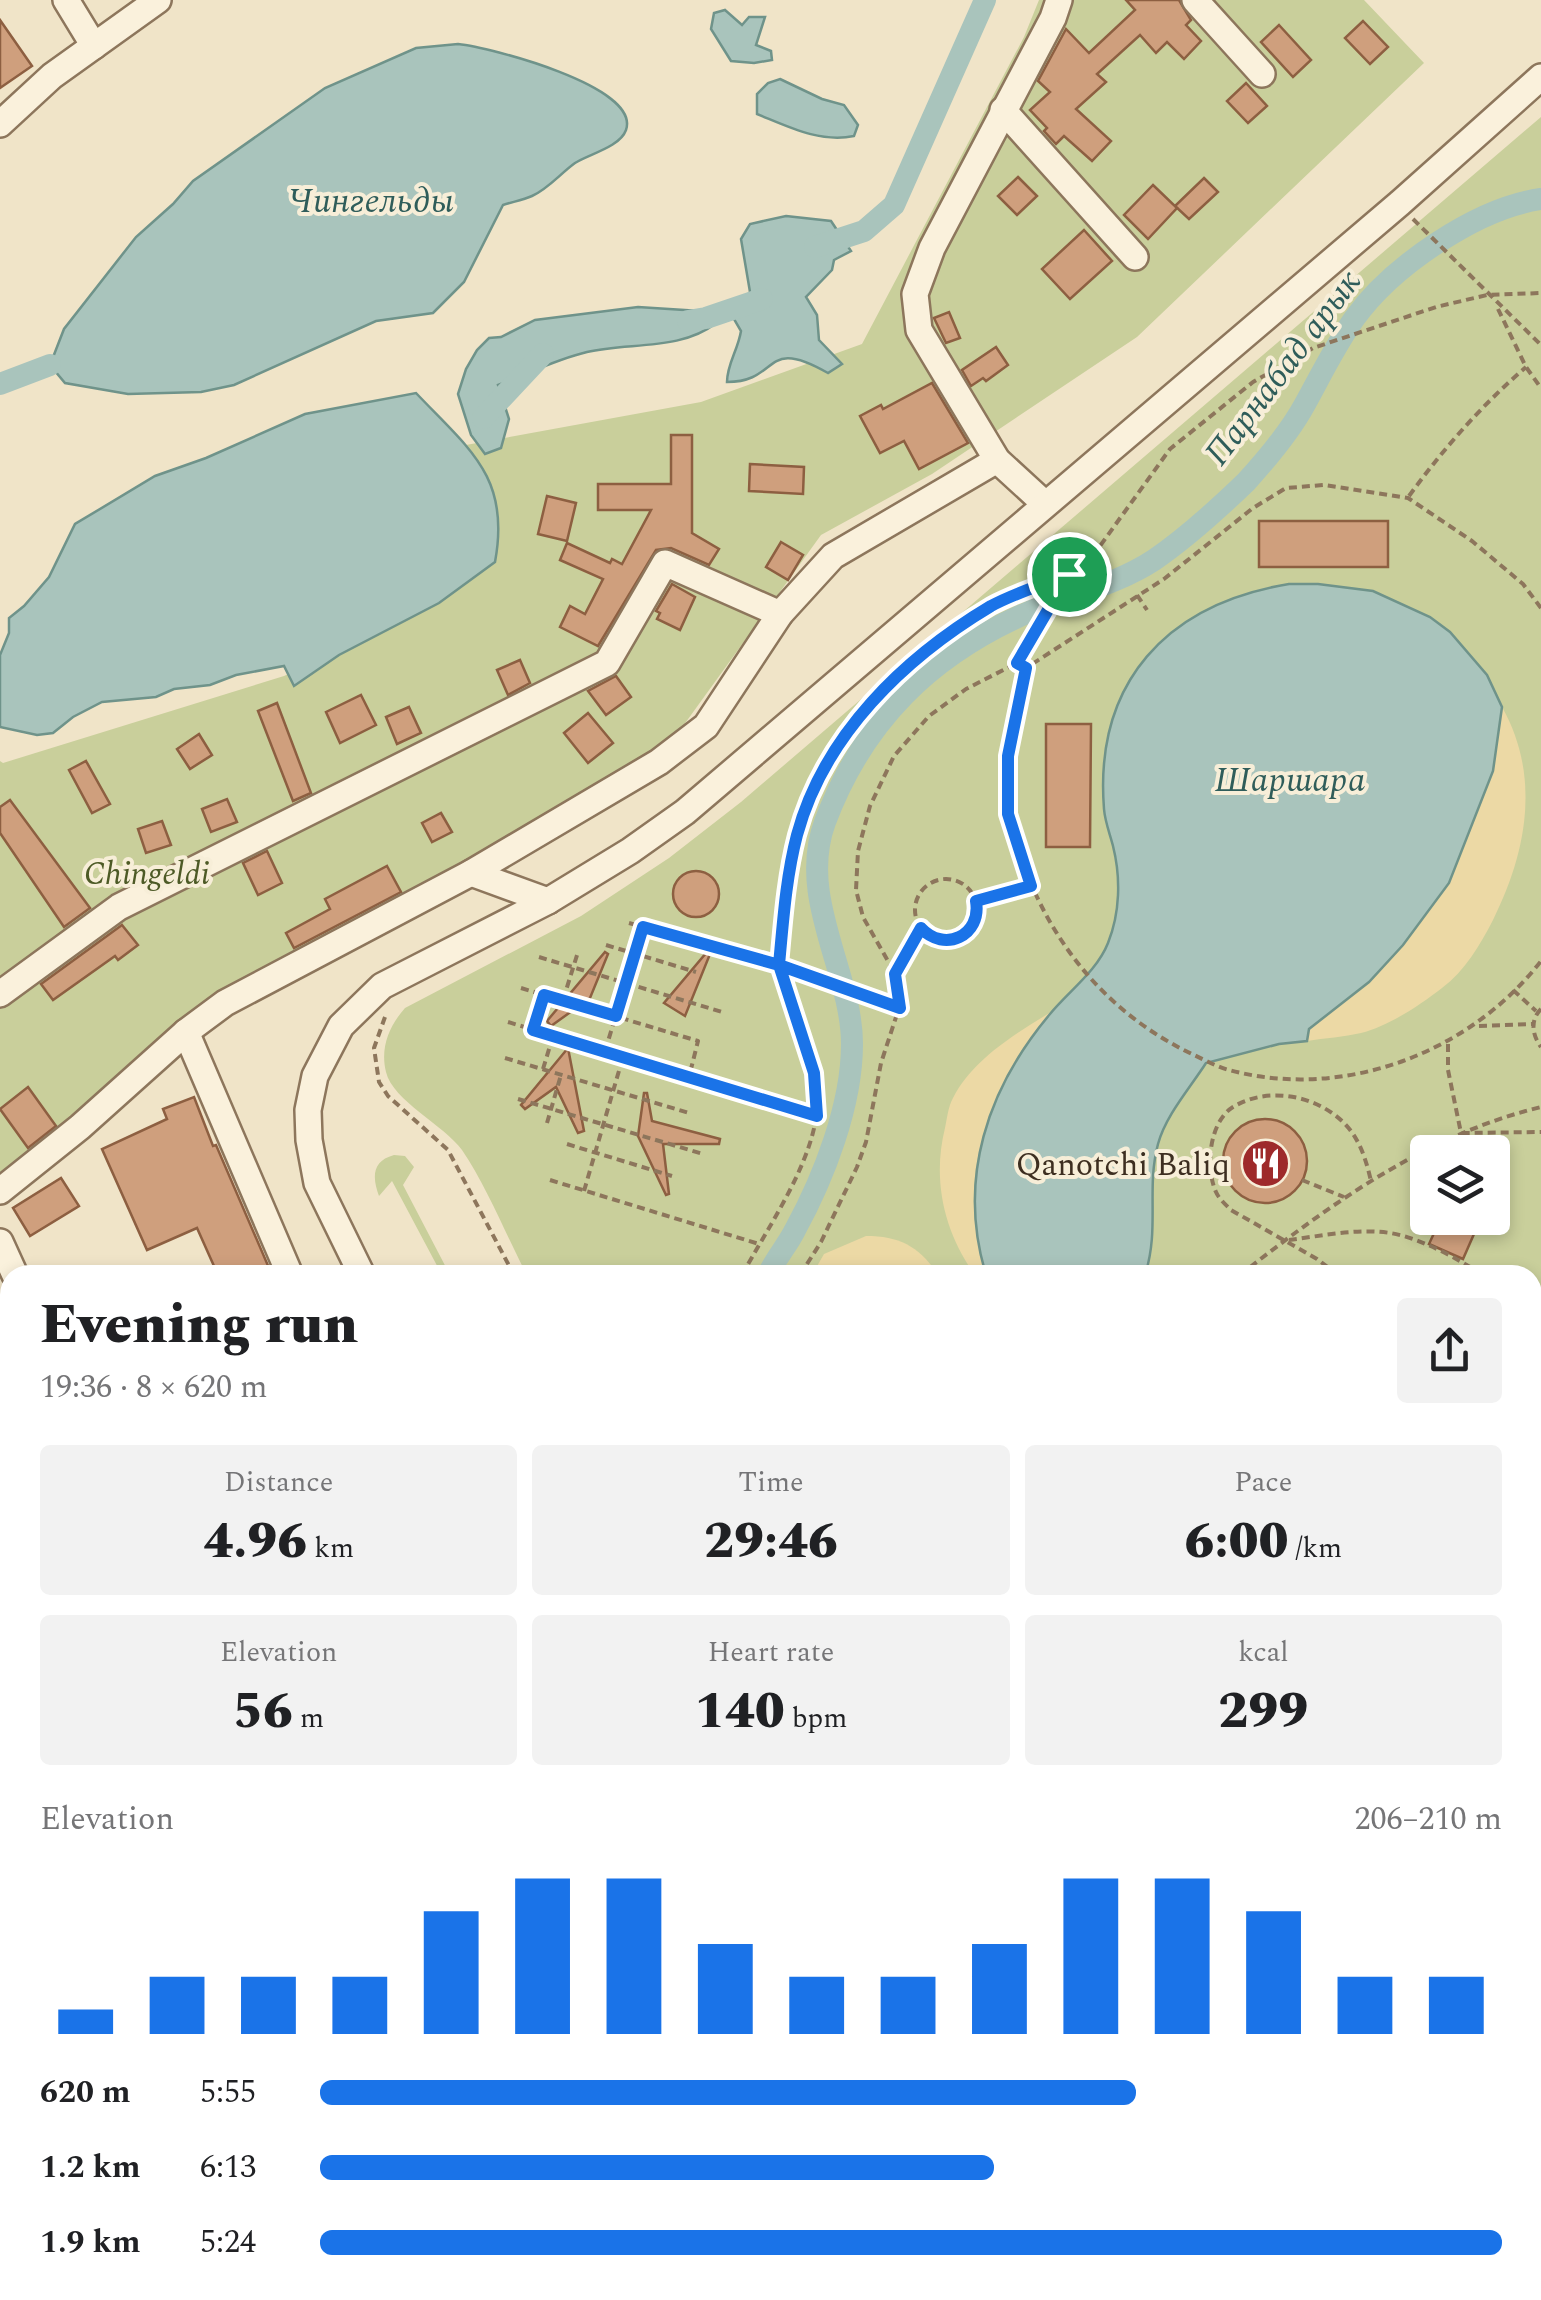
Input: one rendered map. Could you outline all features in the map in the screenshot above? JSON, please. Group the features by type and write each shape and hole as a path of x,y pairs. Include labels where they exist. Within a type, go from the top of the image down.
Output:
{"street":[{"path":"66,0 94,46"},
{"path":"0,124 52,76 158,0"},
{"path":"1044,504 997,460 919,330 915,294 932,248 1059,0"},
{"path":"1195,0 1262,74"},
{"path":"357,1265 317,1183 308,1140 308,1110 316,1076 341,1026 382,986 548,901 630,852 685,812 1541,77"},
{"path":"1002,110 1135,257"},
{"path":"0,1191 226,1002 471,873 658,762 706,726 780,614 834,556 997,460"},
{"path":"0,994 119,908 607,662 664,563 780,614"},
{"path":"471,873 548,901"},
{"path":"186,1032 286,1265"},
{"path":"0,1242 10,1265"}],"path":[{"path":"1422,229 1541,345"},
{"path":"806,1265 858,1167 881,1063 900,1008 895,974 869,929 856,890 858,851 870,806 894,756 929,716 966,689 1019,660 1069,574 1100,546 1170,449 1253,382 1313,348 1365,329 1487,295 1541,293"},
{"path":"1496,304 1541,388"},
{"path":"1408,498 1476,412 1526,366"},
{"path":"1541,608 1524,584 1472,541 1408,498 1324,485 1286,488 1253,508 1164,578 1026,668 1008,756 1008,814 1031,886 1078,967 1128,1016 1167,1042 1228,1070 1303,1080 1380,1069 1448,1042 1474,1026 1541,961"},
{"path":"747,1265 802,1160 817,1116 814,1073 779,965 797,834 820,778 864,709 920,655 993,605 1069,574"},
{"path":"1137,595 1147,610"},
{"path":"1019,660 1026,668"},
{"path":"938,880 957,881 966,886 976,901 978,911 971,929 955,940 936,940 921,928 915,909 922,891 938,880"},
{"path":"976,901 1031,886"},
{"path":"629,923 779,965 900,1008"},
{"path":"605,1052 643,927"},
{"path":"895,974 921,928"},
{"path":"606,946 696,972"},
{"path":"563,1000 578,952"},
{"path":"539,957 722,1012"},
{"path":"521,988 698,1041 688,1077"},
{"path":"1513,990 1539,1011 1533,1024 1541,1047"},
{"path":"533,1030 544,995"},
{"path":"508,1022 817,1116"},
{"path":"1474,1026 1533,1024"},
{"path":"543,1069 553,1036"},
{"path":"1448,1042 1448,1070 1461,1133"},
{"path":"584,1191 623,1057"},
{"path":"505,1058 689,1113"},
{"path":"547,1123 561,1075"},
{"path":"1325,1265 1230,1210 1216,1192 1210,1164 1214,1134 1230,1108 1266,1095 1299,1098 1327,1109 1350,1130 1362,1150 1371,1181"},
{"path":"518,1098 703,1154"},
{"path":"1253,1265 1344,1197 1414,1153 1494,1118 1541,1106"},
{"path":"1461,1133 1541,1132"},
{"path":"567,1144 672,1176"},
{"path":"550,1180 759,1244"},
{"path":"1302,1180 1344,1197"},
{"path":"1284,1241 1355,1232 1392,1234 1468,1265"}],"green space":[{"name":"Chingeldi","path":"1039,0 1364,0 1424,63 1137,337 932,474 821,535 678,733 585,803 243,986 0,1184 0,761 284,676 439,603 495,562 499,529 496,500 485,473 466,445 701,402 862,344 1024,37"},
{"path":"1541,117 1541,1265 522,1265 462,1150 391,1083 386,1072 385,1046 394,1022 405,1008 581,916 669,858 741,802"},
{"path":"405,1156 414,1167 403,1185 445,1265 437,1265 392,1181 379,1196 376,1171 387,1158"}],"sand":[{"path":"1502,707 1522,760 1525,814 1514,868 1483,939 1450,981 1404,1014 1361,1033 1307,1041 1309,1029 1369,982 1449,883 1493,771"},
{"path":"1051,1012 1011,1074 984,1135 976,1167 974,1200 984,1265 969,1265 948,1223 941,1186 941,1147 949,1109 961,1084 983,1059"},
{"path":"866,1236 889,1238 908,1245 930,1265 818,1265 824,1254"}],"water":[{"path":"725,10 742,25 749,17 765,17 756,45 771,51 772,60 731,61 711,29 714,13"},
{"name":"Чингельды","path":"458,44 528,61 587,84 610,98 624,114 626,130 617,141 575,163 538,193 503,205 464,282 433,313 376,321 234,385 201,392 128,394 65,383 50,365 64,329 136,237 193,181 325,88 416,48"},
{"path":"780,79 844,105 858,125 854,136 817,136 757,114 757,94 768,83"},
{"path":"786,216 831,221 851,251 834,260 832,270 806,297 817,315 819,340 842,364 828,373 807,362 781,359 756,375 727,382 741,331 731,314 750,292 741,239 750,224"},
{"path":"638,307 715,312 716,323 671,342 576,355 498,385 509,419 501,448 485,454 471,435 458,394 466,369 489,338 501,337 535,320"},
{"path":"416,393 469,449 491,486 497,508 495,562 439,603 339,655 294,686 284,666 236,675 210,685 174,689 156,697 102,702 53,733 37,735 0,727 0,655 9,633 9,618 49,577 75,524 155,476 305,414"},
{"name":"Шаршара","path":"1289,584 1318,584 1373,591 1430,617 1450,632 1487,675 1502,707 1493,771 1449,883 1403,945 1369,982 1309,1029 1307,1041 1279,1044 1206,1063 1172,1112 1158,1144 1147,1265 984,1265 975,1204 977,1170 994,1104 1028,1043 1097,963 1115,920 1117,870 1105,814 1104,764 1112,723 1126,687 1147,656 1174,630 1207,610 1246,594"}],"building":[{"path":"1126,0 1179,0 1191,20 1186,25 1201,41 1184,59 1167,42 1156,53 1140,35 1097,74 1106,82 1076,109 1111,141 1092,161 1064,136 1056,144 1030,110 1050,92 1038,81 1066,29 1089,53 1135,10"},
{"path":"0,20 32,66 0,88"},
{"path":"1363,21 1388,47 1370,64 1345,38"},
{"path":"1279,25 1311,60 1293,77 1261,42"},
{"path":"1246,83 1267,106 1248,123 1227,101"},
{"path":"1018,177 1037,196 1017,215 998,196"},
{"path":"1204,178 1218,192 1189,219 1175,206"},
{"path":"1153,185 1177,208 1148,239 1124,215"},
{"path":"1084,230 1112,261 1070,299 1042,269"},
{"path":"949,312 960,338 946,343 934,318"},
{"path":"996,347 1008,365 986,381 983,378 971,386 962,370"},
{"path":"932,383 968,443 919,469 904,441 880,453 860,416 881,405 883,409"},
{"path":"671,435 692,435 692,533 719,549 709,565 671,548 656,550 598,646 560,627 570,606 585,614 603,579 560,560 567,543 610,563 612,559 622,564 651,510 598,510 598,484 671,484"},
{"path":"750,464 804,467 803,494 749,491"},
{"path":"547,496 576,503 567,541 538,534"},
{"path":"1259,521 1388,521 1388,567 1259,567"},
{"path":"781,542 803,555 788,580 766,567"},
{"path":"672,584 695,597 680,630 657,619 660,613 656,611"},
{"path":"520,660 530,683 508,695 497,670"},
{"path":"616,676 631,697 606,715 588,691"},
{"path":"361,695 376,725 340,743 326,712"},
{"path":"277,703 311,793 293,801 258,711"},
{"path":"409,707 421,733 397,744 386,717"},
{"path":"588,713 613,743 588,763 564,733"},
{"path":"1046,724 1091,724 1090,847 1046,847"},
{"path":"199,734 212,755 190,769 177,749"},
{"path":"86,761 110,804 92,813 69,770"},
{"path":"227,799 237,822 211,832 202,809"},
{"path":"10,800 90,908 64,927 0,833 0,807"},
{"path":"441,813 452,832 432,842 422,823"},
{"path":"162,821 171,845 146,853 138,829"},
{"path":"267,851 282,883 258,895 243,863"},
{"path":"387,866 401,892 294,948 286,933 330,909 325,899"},
{"path":"696,871 712,878 719,894 712,910 696,917 680,910 673,894 680,878"},
{"path":"122,925 138,945 118,960 115,956 53,1000 41,984"},
{"path":"605,952 608,954 590,998 551,1026 547,1021"},
{"path":"707,952 710,954 685,1016 664,1003"},
{"path":"568,1048 584,1131 578,1133 556,1087 525,1109 521,1105"},
{"path":"28,1087 56,1126 28,1148 0,1109"},
{"path":"644,1093 652,1121 720,1139 719,1144 663,1144 669,1194 666,1195 638,1136"},
{"path":"194,1097 268,1265 214,1265 197,1228 147,1250 102,1149 167,1119 163,1109"},
{"path":"1265,1119 1288,1126 1300,1138 1307,1161 1300,1184 1288,1196 1265,1203 1242,1196 1230,1184 1223,1161 1230,1138 1242,1126"},
{"path":"61,1178 79,1206 30,1236 13,1208"},
{"path":"1433,1235 1474,1235 1463,1259 1429,1244"}],"waterway":[{"path":"815,247 864,231 894,205 985,0"},
{"name":"Парнабад арык","path":"773,1265 816,1187 847,1091 852,1044 850,1017 821,907 818,850 841,786 880,723 931,671 993,629 1124,576 1178,542 1246,482 1270,455 1299,414 1354,319 1390,279 1464,227 1490,214 1541,199"},
{"path":"688,321 762,299"},
{"path":"483,418 543,354"},
{"path":"0,384 50,365"}],"place":[{"name":"Qanotchi Baliq","path":"1265,1164"}],"route":[{"path":"1069,574 993,605 920,655 864,709 820,778 797,834 779,965 643,927 616,1016 544,995 533,1030 817,1116 814,1073 779,965 900,1008 895,974 921,928 936,940 955,940 964,936 976,920 976,901 1031,886 1008,814 1008,756 1026,668 1017,663 1069,574"}]}
